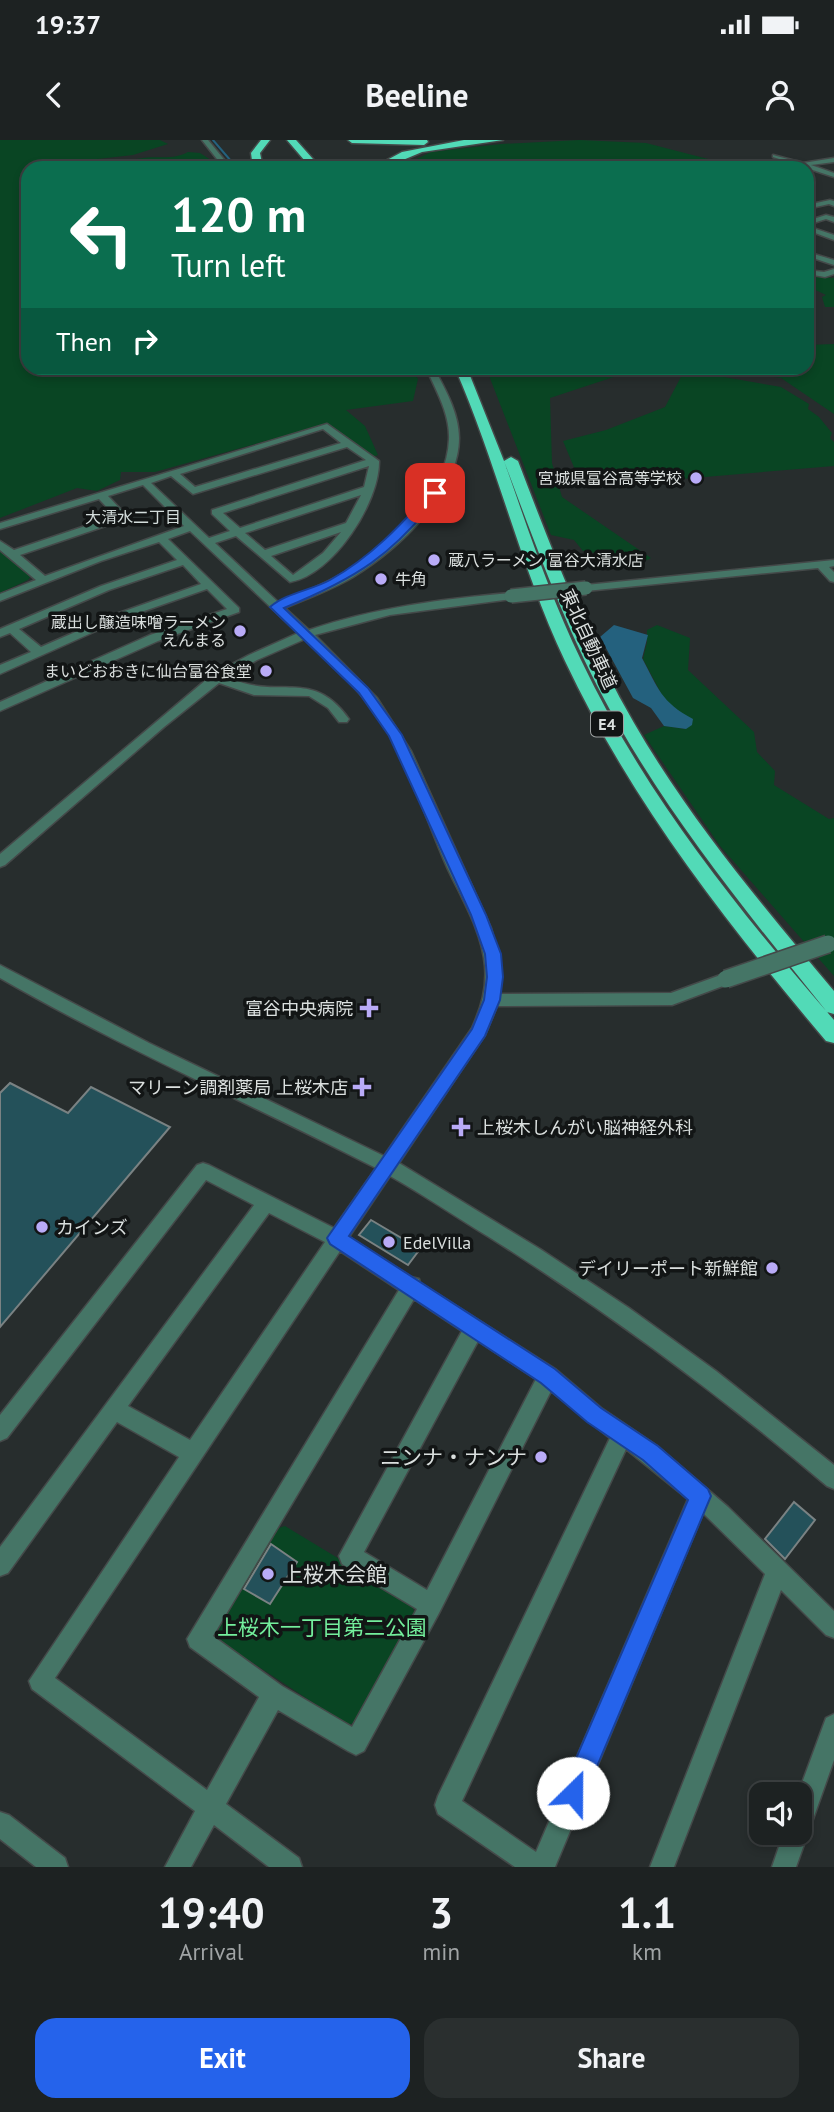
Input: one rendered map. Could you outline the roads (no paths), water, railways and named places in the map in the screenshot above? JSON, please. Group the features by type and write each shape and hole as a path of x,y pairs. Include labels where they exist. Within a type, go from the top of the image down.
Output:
{"highway":[{"path":"255,161 258,148 266,140"},
{"path":"283,140 300,161"},
{"path":"291,140 310,161"},
{"path":"352,140 458,140"},
{"path":"388,161 424,149 499,140"},
{"name":"東北自動車道","path":"464,375 490,439 547,604 607,724 693,857 747,929 834,1035"},
{"name":"東北自動車道","path":"478,375 565,603 626,723 665,786 712,853 834,1006"}],"street":[{"path":"205,140 222,161"},
{"path":"775,156 792,161"},
{"path":"814,163 834,160"},
{"path":"814,168 834,175"},
{"path":"814,196 829,193"},
{"path":"814,205 830,202 834,204"},
{"path":"814,221 831,217"},
{"path":"814,226 834,238"},
{"path":"814,253 822,251"},
{"path":"814,257 834,263"},
{"path":"814,273 825,275 834,271"},
{"path":"276,607 330,584 365,564 396,538 435,493 449,465 454,437 450,414 433,375"},
{"path":"0,526 324,426 374,461 375,474 349,526 326,556 296,578 290,579 216,512 374,461"},
{"path":"173,473 193,491 350,443"},
{"path":"145,482 364,691 396,735 493,954 495,977 492,1000 479,1031 40,1681 290,1867"},
{"path":"207,542 369,489"},
{"path":"12,554 122,517 101,495"},
{"path":"262,555 349,526"},
{"path":"0,598 192,527"},
{"path":"0,707 154,638 235,610 160,537"},
{"path":"0,544 43,580"},
{"path":"5,630 105,587 184,561"},
{"path":"0,862 217,677 247,660 305,634 384,611 834,563"},
{"path":"821,564 834,579"},
{"path":"0,670 123,615 208,585"},
{"path":"5,630 38,651"},
{"path":"217,677 256,692 313,692 325,697 343,719"},
{"path":"492,1000 673,999 831,943"},
{"path":"0,971 55,1004 388,1167 553,1266 729,1393 834,1479"},
{"path":"0,1432 203,1170 337,1238 548,1376 650,1453 700,1496 834,1627"},
{"path":"0,1565 265,1202"},
{"path":"412,1285 198,1639 274,1694 356,1743 431,1605 548,1376"},
{"path":"431,1605 350,1556 474,1329"},
{"path":"114,1409 194,1454"},
{"path":"536,1867 447,1805 622,1434"},
{"path":"542,1867 700,1496"},
{"path":"662,1867 777,1572"},
{"path":"177,1867 274,1694"},
{"path":"812,1788 834,1726"},
{"path":"0,1824 49,1865"},
{"path":"784,1867 792,1845"}],"water":[{"path":"614,625 648,635 642,658 667,700 693,719 692,725 686,729 664,726 651,708 633,698 600,637"}],"waterway":[{"path":"213,140 231,161"}],"place":[{"name":"宮城県富谷高等学校","path":"696,478"},
{"name":"蔵八ラーメン 富谷大清水店","path":"434,560"},
{"name":"牛角","path":"381,579"},
{"name":"蔵出し醸造味噌ラーメン えんまる","path":"240,631"},
{"name":"まいどおおきに仙台富谷食堂","path":"266,671"},
{"name":"富谷中央病院","path":"369,1008"},
{"name":"マリーン調剤薬局 上桜木店","path":"362,1087"},
{"name":"上桜木しんがい脳神経外科","path":"461,1127"},
{"name":"カインズ","path":"42,1227"},
{"name":"EdelVilla","path":"389,1242"},
{"name":"デイリーポート新鮮館","path":"772,1268"},
{"name":"ニンナ・ナンナ","path":"541,1457"},
{"name":"上桜木会館","path":"268,1574"}],"district":[{"name":"大清水二丁目","path":"133,517"}],"park label":[{"name":"上桜木一丁目第二公園","path":"322,1627"}]}
